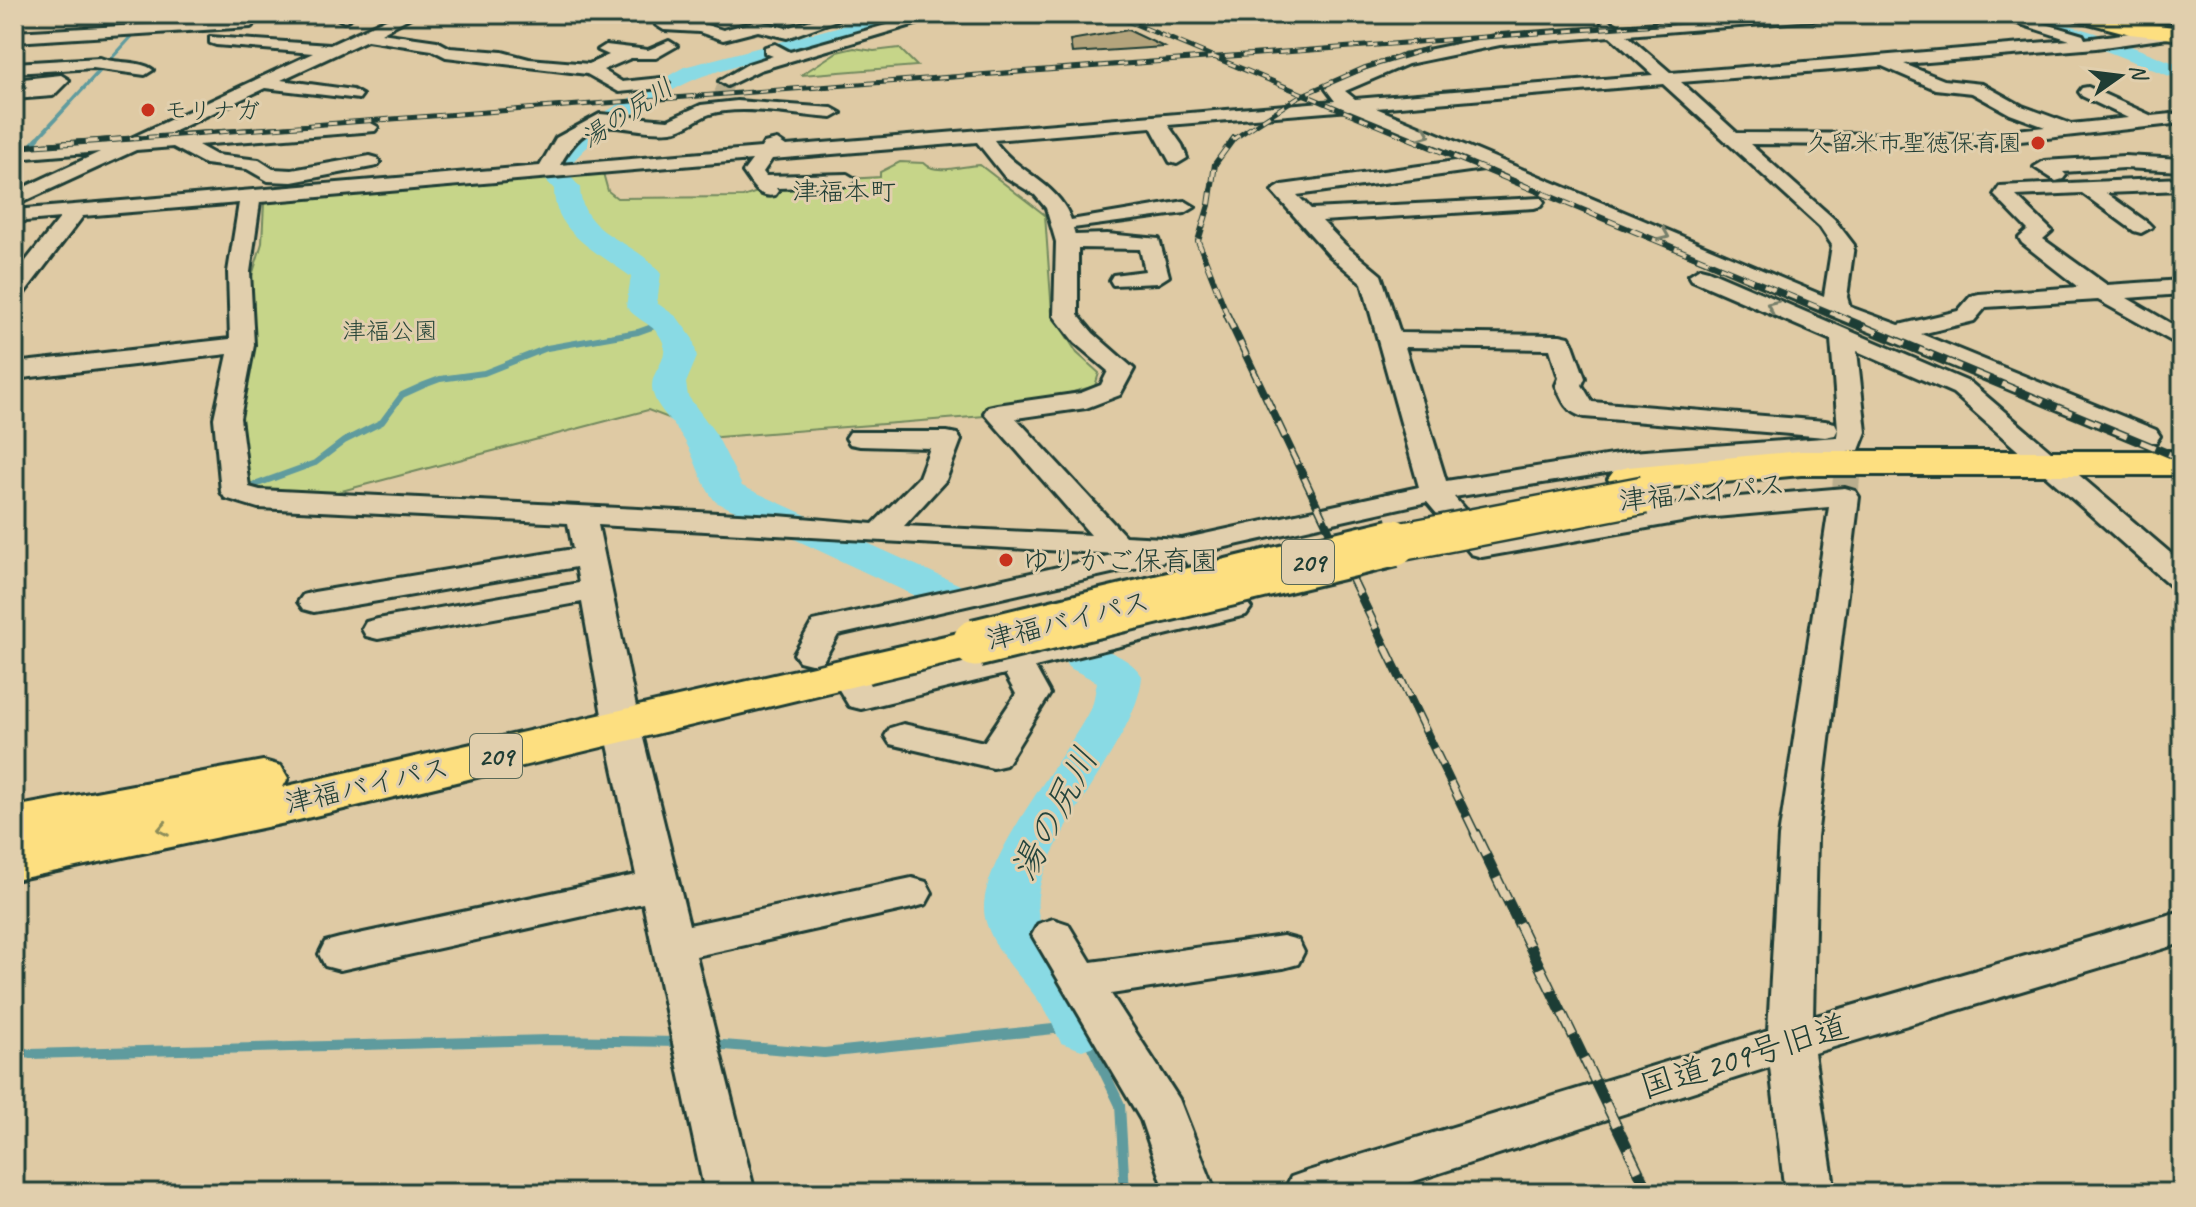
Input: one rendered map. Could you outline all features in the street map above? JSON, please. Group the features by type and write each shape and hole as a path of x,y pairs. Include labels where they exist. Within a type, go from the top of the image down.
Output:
{"highway":[{"name":"津福バイパス","path":"14,826 619,712 828,664 985,641 1306,562 1636,487 1929,478 2182,463"},
{"name":"津福バイパス","path":"2056,471 2182,481"},
{"name":"津福バイパス","path":"14,860 290,804 619,712"}],"main road":[{"path":"2077,14 2130,28 2177,33"}],"street":[{"path":"265,14 215,40 334,50"},
{"path":"14,200 409,14"},
{"path":"664,25 700,28 723,35 758,26 787,33 846,14"},
{"path":"630,121 725,88 754,67 942,14"},
{"path":"1839,14 1714,24 1604,22 1403,60 1335,89 1342,99 1353,105 1868,324 1897,333 2146,436"},
{"path":"1996,14 2096,43"},
{"path":"2126,14 2137,18 2182,16"},
{"path":"14,50 54,16"},
{"path":"1604,22 1729,138 1789,186 1827,223 1843,245 1835,297 1840,311"},
{"path":"14,37 246,24"},
{"path":"1714,24 1730,34"},
{"path":"14,216 707,161 982,135 2124,41 2177,33"},
{"path":"365,35 437,46 446,52 591,69 619,87 661,83"},
{"path":"789,57 771,50 808,41"},
{"path":"591,69 623,48 650,55 669,46"},
{"path":"1885,61 1941,85 1976,88 2016,110 2074,132"},
{"path":"14,68 100,63 100,66 145,70"},
{"path":"14,84 61,80 47,92 14,94"},
{"path":"263,83 353,95"},
{"path":"2088,92 2159,134"},
{"path":"2043,101 2099,128"},
{"path":"545,174 563,142 600,119 670,126 707,109 722,106 789,107 824,112 799,122 791,138 771,147 753,172 764,187 847,180"},
{"path":"1309,109 1618,239"},
{"path":"1729,138 1975,140 2099,128 2159,134 2182,118"},
{"path":"1156,121 1173,145 1177,158"},
{"path":"1961,123 1975,140 2035,188"},
{"path":"14,153 369,127 359,145 370,162 363,189"},
{"path":"982,135 1011,172 1042,191 1056,207 1066,233 1066,316 1084,338 1121,369 1111,390 1086,400 997,413 1116,544"},
{"path":"176,141 212,160 252,164 268,175 292,176 370,162"},
{"path":"675,149 698,149 706,153 707,161"},
{"path":"1493,162 1282,191 1337,250 1373,280 1435,493 1482,548 1529,537 1704,509 1845,497 1798,837 1790,1043 1810,1193"},
{"path":"2141,227 2044,167 2124,162 2182,165"},
{"path":"2182,184 2035,188 2007,190 2004,195 2034,220 2041,231 2030,238 2106,294 2182,340"},
{"path":"250,198 239,272 242,345 227,418 235,492 258,499 1184,548 1192,550 1235,608 985,641"},
{"path":"1305,216 1534,202"},
{"path":"1066,233 1103,221 1185,207"},
{"path":"14,291 76,212"},
{"path":"1066,233 1151,244 1151,259 1158,276 1121,280"},
{"path":"1675,264 1962,388 2056,471 2175,564"},
{"path":"1897,333 1966,316 1970,307 1979,301 2182,287"},
{"path":"1843,338 1868,324"},
{"path":"828,664 825,628 942,606 1323,515 1611,463 1849,444 1852,432 1843,338"},
{"path":"1390,340 1560,342 1572,378 1569,385 1576,401 1584,409 1852,432"},
{"path":"14,371 242,345"},
{"path":"860,438 947,440 932,480 880,534"},
{"path":"582,517 619,712 730,1193"},
{"path":"314,602 588,556"},
{"path":"378,629 595,590"},
{"path":"903,736 993,756 1033,694 985,641"},
{"path":"340,954 659,885"},
{"path":"673,945 912,893"},
{"name":"国道209号旧道","path":"1308,1193 1790,1043 2182,927"},
{"path":"1053,935 1162,1113 1191,1193"},
{"path":"1080,981 1283,952"}],"green space":[{"path":"854,48 874,51 899,48 917,66 801,75 837,52"},
{"name":"津福公園","path":"900,162 924,163 936,169 980,165 1045,215 1052,313 1077,353 1099,373 1095,386 985,416 718,437 648,410 300,502 248,491 236,418 252,276 262,243 264,203 274,199 603,173 608,191 617,198 743,197 783,183 880,177 880,172"}],"building":[{"path":"1128,30 1164,47 1072,53 1070,40"}],"waterway":[{"path":"36,140 152,14"},
{"name":"湯の尻川","path":"909,14 692,72 601,124 561,157 555,167 555,176 567,187 567,203 575,222 646,274 641,306 666,324 678,339 680,347 677,367 669,383 671,396 698,434 724,489 745,504 813,531 945,594"},
{"path":"2004,14 2085,36 2182,74"},
{"path":"14,164 38,138"},
{"path":"241,490 315,463 344,441 382,422 402,395 424,385 440,379 484,373 547,348 638,332 666,322"},
{"name":"湯の尻川","path":"1082,1026 1059,985 1016,929 1011,899 1032,846 1116,703 1120,676 1084,657"},
{"path":"711,1044 824,1053 1082,1026 1120,1105 1125,1193"},
{"path":"14,1050 30,1054 550,1040 679,1042"}],"tunnel":[{"path":"722,94 727,81"},
{"path":"1845,497 1849,444"}],"railway":[{"path":"1111,14 1215,57"},
{"path":"1215,57 1792,14"},
{"path":"1304,94 1364,68 1427,49"},
{"path":"131,139 1215,57"},
{"path":"1215,57 1304,94"},
{"path":"1233,139 1304,94"},
{"path":"1304,94 1413,140"},
{"path":"131,139 139,138"},
{"path":"1409,138 1841,317"},
{"path":"14,147 131,139"},
{"path":"112,140 131,139"},
{"path":"1228,317 1198,241 1209,205 1215,164 1233,139"},
{"path":"1227,315 1336,545"},
{"path":"1836,315 2182,459"},
{"path":"1335,543 1476,835"},
{"path":"1475,833 1649,1193"}],"place":[{"name":"モリナガ","path":"148,110"},
{"name":"久留米市聖徳保育園","path":"2038,143"},
{"name":"ゆりかご保育園","path":"1006,560"}],"district":[{"name":"津福本町","path":"844,191"}]}
